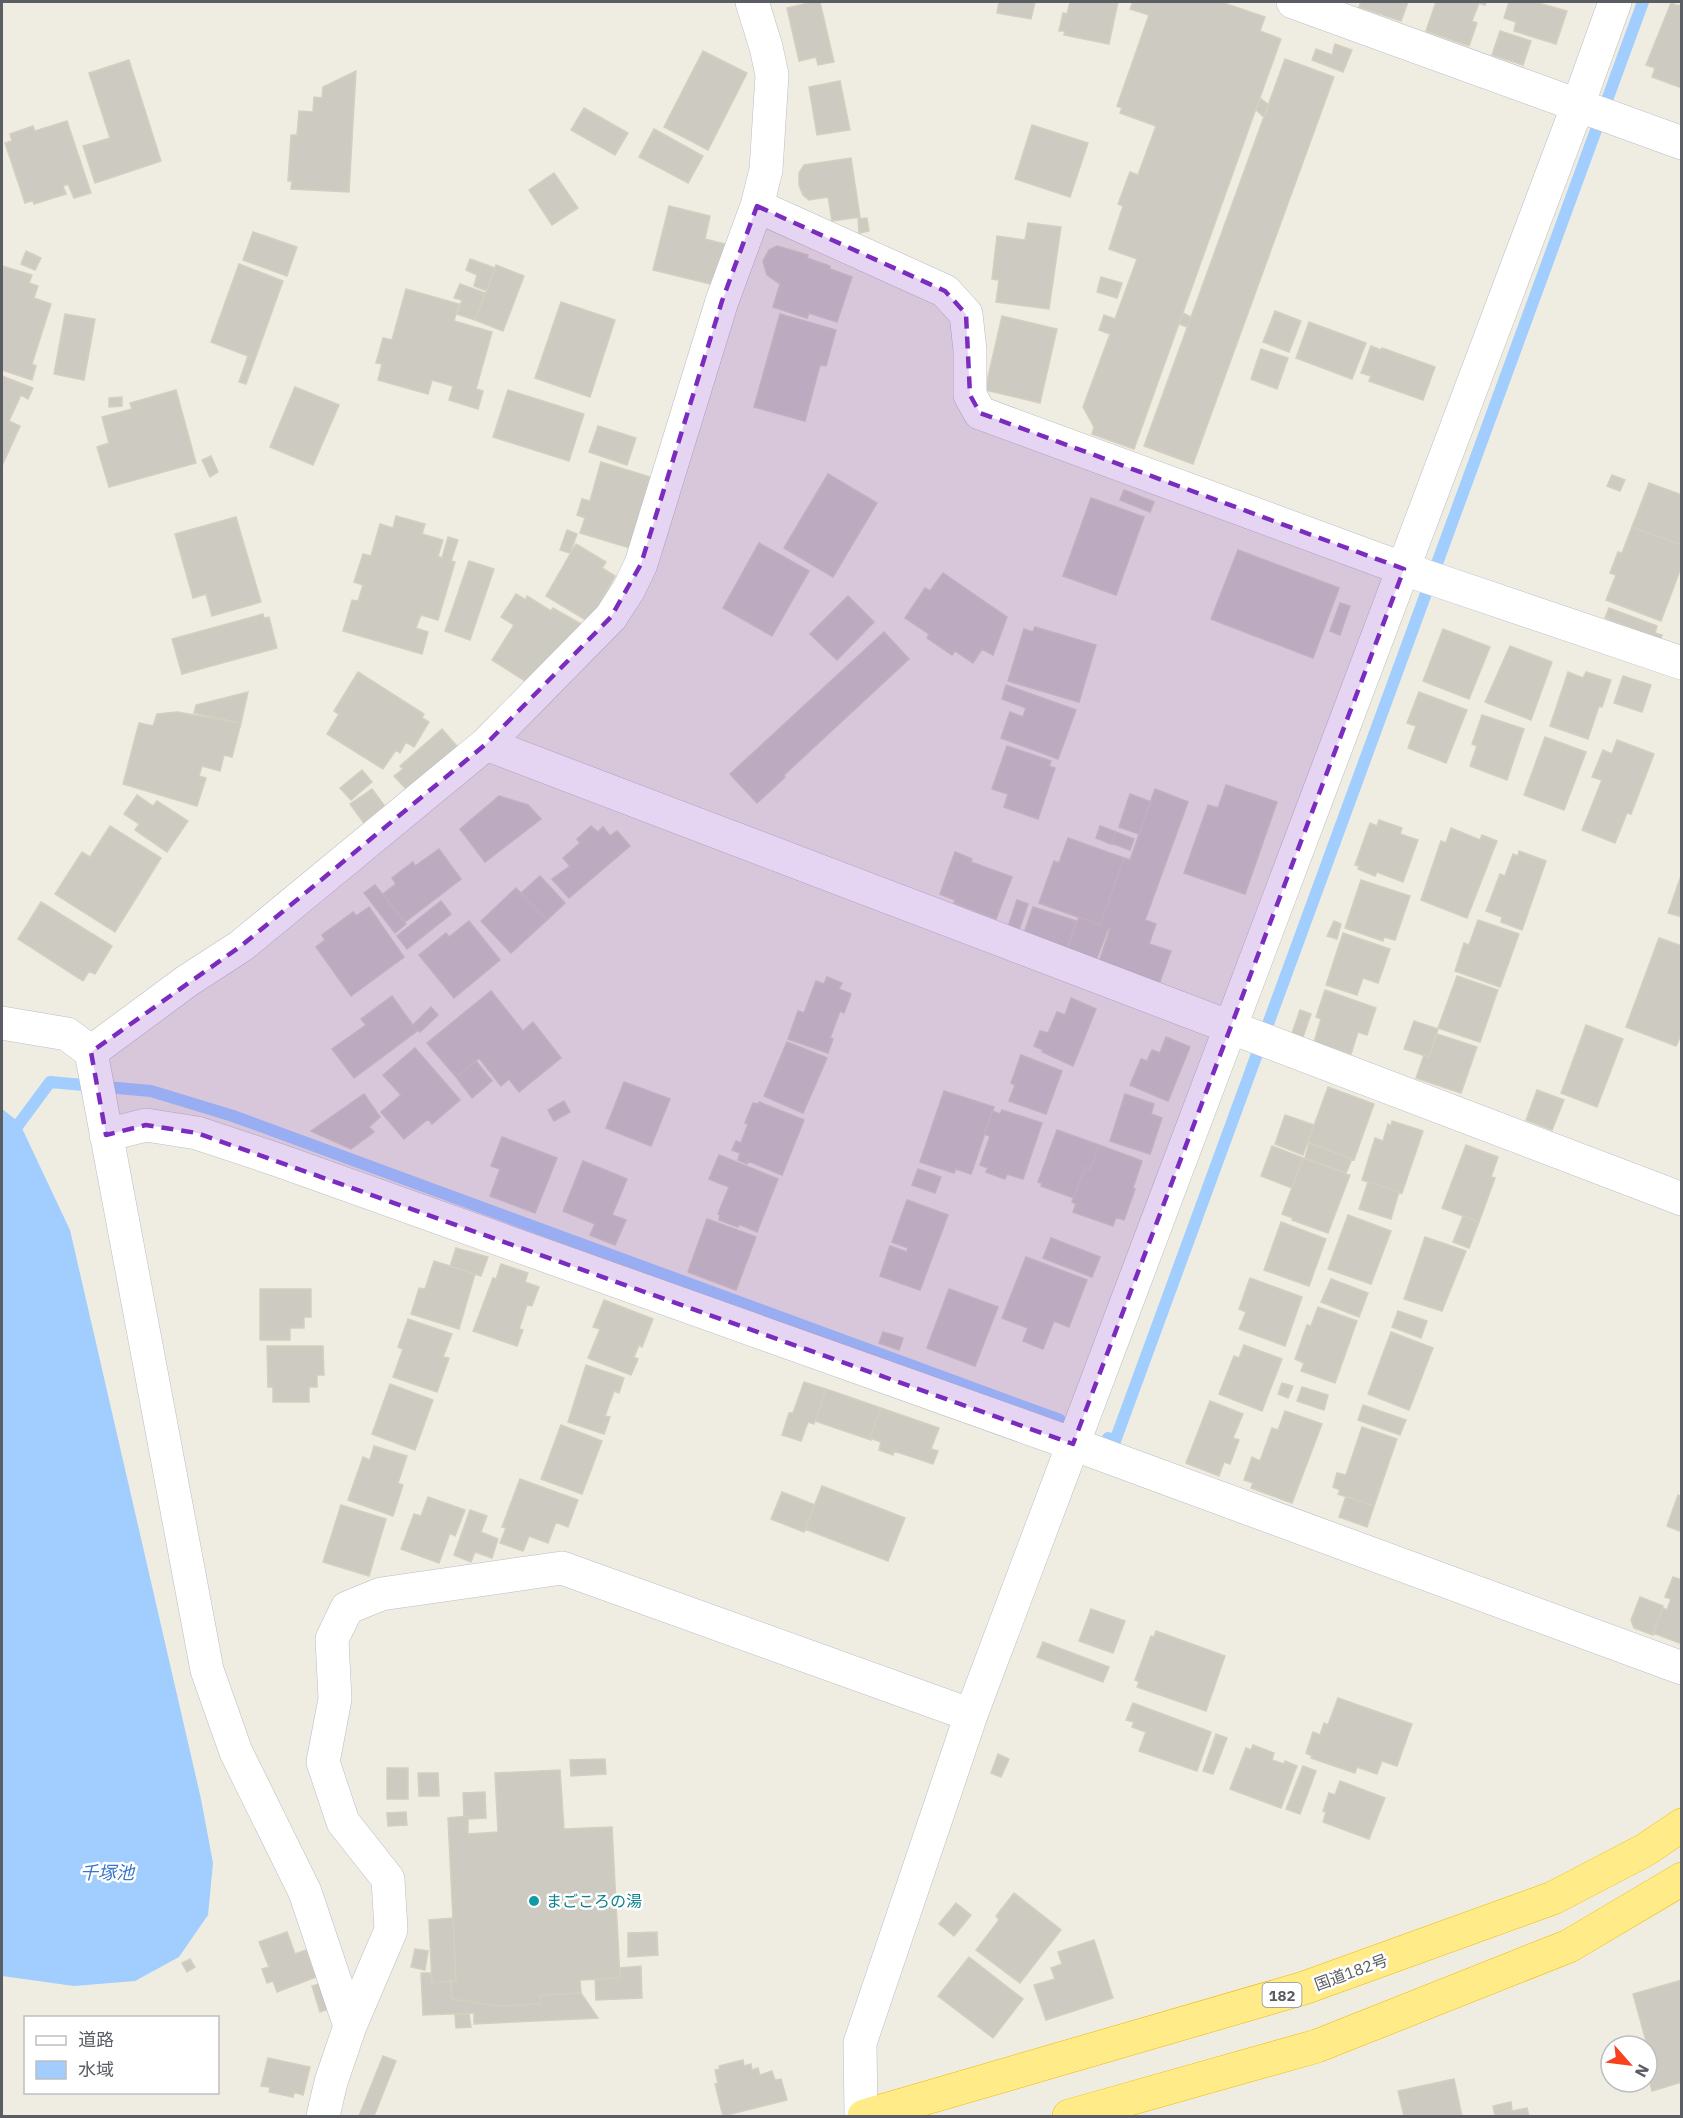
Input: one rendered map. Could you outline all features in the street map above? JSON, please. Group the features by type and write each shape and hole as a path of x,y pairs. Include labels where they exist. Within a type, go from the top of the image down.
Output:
{"highway":[{"name":"国道182号","path":"863,2116 1304,1989 1553,1898 1645,1850 1682,1825"},
{"path":"1069,2116 1317,2046 1569,1946 1682,1879"}],"street":[{"path":"95,1075 187,981 241,946 486,744 611,617 629,588 641,564 722,301 757,206 766,170 772,75 752,2"},
{"path":"1293,2 1682,143"},
{"path":"863,2116 861,2043 971,1714 1073,1444 1253,1037 1595,111 1616,2"},
{"path":"757,206 945,291 966,314 970,350 970,394 980,413 1424,576 1682,663"},
{"path":"486,744 1682,1200"},
{"path":"2,1023 67,1034 95,1075 207,1670 236,1752 305,1892 350,2026"},
{"path":"106,1135 146,1125 197,1133 414,1207 1073,1444 1682,1668"},
{"path":"323,2116 331,2082 350,2026 391,1930 388,1879 344,1822 323,1762 335,1699 332,1639 347,1608 381,1594 562,1568 971,1714"}],"highlighted area":[{"path":"757,206 945,291 966,314 970,395 980,413 1404,569 1073,1444 197,1133 146,1125 106,1135 91,1052 241,946 486,744 611,617 641,564 722,301"}],"water":[{"name":"千塚池","path":"2,1109 19,1122 70,1230 201,1799 213,1863 208,1915 179,1957 135,1981 74,1986 2,1976"}],"building":[{"path":"820,2 834,62 818,65 816,57 799,61 787,8"},
{"path":"999,2 1035,2 1031,19 997,13"},
{"path":"1070,2 1118,2 1109,44 1064,35 1065,31 1059,31 1063,13 1067,14"},
{"path":"1133,2 1221,2 1265,17 1260,31 1281,39 1134,449 1092,434 1094,427 1083,407 1110,334 1099,330 1104,315 1115,319 1137,259 1109,249 1123,206 1118,204 1130,172 1138,175 1156,126 1120,113 1122,108 1117,106 1149,15 1130,9"},
{"path":"1361,2 1408,2 1401,21 1359,7"},
{"path":"1436,2 1486,2 1485,5 1479,3 1472,21 1477,23 1469,46 1426,31"},
{"path":"1509,2 1535,2 1567,11 1556,44 1514,31 1516,22 1504,18"},
{"path":"1671,3 1679,6 1682,3 1682,88 1652,77 1655,68 1646,65"},
{"path":"1500,31 1531,41 1523,65 1492,55"},
{"path":"1335,44 1352,50 1343,72 1312,60 1316,49 1332,55"},
{"path":"703,51 747,73 708,150 664,127"},
{"path":"1285,59 1334,77 1193,464 1144,446"},
{"path":"129,60 161,161 95,183 83,146 110,138 89,73"},
{"path":"356,71 349,192 291,189 292,181 288,181 291,135 297,135 299,111 313,112 314,97 322,98 323,87"},
{"path":"840,81 850,130 817,135 809,87"},
{"path":"1260,98 1269,105 1264,117 1256,110"},
{"path":"584,108 628,133 615,155 571,130"},
{"path":"67,121 91,193 74,198 68,184 63,186 66,194 34,204 33,200 25,203 5,143 12,141 10,134 33,126 35,131"},
{"path":"1032,125 1088,143 1070,197 1015,179"},
{"path":"654,129 703,156 688,183 639,157"},
{"path":"851,158 860,217 832,221 828,197 809,200 803,195 799,185 799,173 804,165"},
{"path":"554,173 578,208 552,225 529,190"},
{"path":"669,206 710,216 705,239 725,244 715,285 653,270"},
{"path":"867,218 869,231 859,233 858,219"},
{"path":"1028,223 1061,227 1049,309 996,302 999,280 992,279 997,236 1025,240"},
{"path":"253,232 297,247 287,276 243,260"},
{"path":"777,246 808,255 807,258 852,277 837,322 809,313 807,318 773,307 780,284 767,275 763,261 769,250"},
{"path":"26,251 41,258 35,270 21,264"},
{"path":"470,259 495,268 487,291 474,286 477,275 466,270"},
{"path":"239,264 283,281 246,384 239,382 248,356 211,342"},
{"path":"496,265 524,276 503,331 475,320"},
{"path":"2,266 32,275 29,283 38,286 34,298 51,304 32,364 36,366 32,380 2,370"},
{"path":"1101,277 1122,283 1117,298 1097,292"},
{"path":"460,284 485,293 475,320 457,314 462,300 454,298"},
{"path":"406,289 459,304 454,321 492,332 476,389 483,391 478,409 449,400 453,386 432,380 428,394 378,380 382,364 376,363 383,338 392,340"},
{"path":"561,302 615,320 590,397 535,378"},
{"path":"1275,311 1301,321 1289,352 1263,342"},
{"path":"1183,313 1191,317 1187,327 1179,324"},
{"path":"65,314 95,319 84,380 54,374"},
{"path":"780,314 836,330 826,366 820,365 805,421 754,407"},
{"path":"1002,316 1057,329 1040,403 985,390"},
{"path":"1309,322 1366,343 1352,379 1296,358"},
{"path":"1371,346 1435,367 1423,400 1369,381 1371,376 1361,373"},
{"path":"1261,349 1288,358 1277,389 1251,379"},
{"path":"2,376 33,388 28,399 21,395 9,421 20,426 2,466"},
{"path":"295,387 339,405 313,465 270,447"},
{"path":"176,390 196,463 109,487 97,447 109,443 102,417 132,409 130,403"},
{"path":"508,390 584,414 569,461 493,437"},
{"path":"122,397 122,406 109,407 109,398"},
{"path":"598,426 636,438 627,465 589,452"},
{"path":"211,456 218,472 210,477 202,460"},
{"path":"601,462 650,477 630,548 580,533 585,518 577,515 582,499 590,501"},
{"path":"828,474 877,503 833,577 784,548"},
{"path":"1612,475 1625,480 1620,491 1607,486"},
{"path":"1649,483 1682,495 1682,545 1632,527"},
{"path":"1124,490 1154,502 1150,512 1120,500"},
{"path":"1091,498 1144,517 1116,595 1063,576"},
{"path":"396,516 425,524 422,534 443,540 438,556 442,558 448,537 458,540 451,561 455,562 438,620 421,615 416,628 428,632 422,654 343,631 352,600 358,601 363,585 354,582 363,554 371,556 380,524 393,528"},
{"path":"236,517 261,602 212,616 206,594 193,598 175,534"},
{"path":"1632,527 1682,545 1682,565 1661,621 1606,600 1616,575 1610,573 1618,552 1622,553"},
{"path":"567,530 577,534 570,553 560,550"},
{"path":"759,543 809,571 772,636 723,608"},
{"path":"576,544 606,562 602,568 615,576 589,622 546,596"},
{"path":"1238,550 1339,588 1313,658 1211,619"},
{"path":"469,561 494,569 470,640 445,631"},
{"path":"943,573 1007,617 993,655 982,649 973,663 955,651 952,655 927,638 929,634 905,618 925,588 930,591"},
{"path":"516,594 526,600 527,596 551,611 553,608 583,625 536,688 492,660 514,625 501,617"},
{"path":"848,596 874,622 837,660 810,634"},
{"path":"1340,603 1350,606 1340,635 1330,631"},
{"path":"1609,608 1657,626 1655,633 1662,635 1661,639 1605,618"},
{"path":"263,614 264,618 269,617 277,648 182,674 172,639"},
{"path":"1035,627 1096,645 1079,702 1008,681 1024,629 1033,632"},
{"path":"1443,629 1490,647 1469,699 1423,681"},
{"path":"884,632 909,659 757,803 730,774"},
{"path":"1510,646 1552,662 1531,720 1485,702"},
{"path":"358,672 424,714 422,718 429,722 414,747 406,742 400,753 396,750 383,769 327,734 339,714 334,711"},
{"path":"1568,672 1583,678 1586,672 1611,680 1588,739 1550,726"},
{"path":"1623,676 1651,685 1642,712 1614,703"},
{"path":"1006,685 1076,710 1058,759 1001,738 1010,712 1023,717 1026,708 1002,699"},
{"path":"248,692 241,723 194,713 196,705"},
{"path":"1419,692 1467,710 1446,763 1408,748 1416,726 1407,723"},
{"path":"177,712 241,723 232,757 224,755 220,771 202,766 199,776 206,778 197,806 123,784 139,723 153,726 157,714"},
{"path":"1482,715 1524,729 1507,780 1470,766 1477,746 1472,744"},
{"path":"442,729 469,760 426,798 413,783 406,789 394,776 403,769 400,766"},
{"path":"1545,737 1586,752 1564,810 1524,795"},
{"path":"1617,740 1654,754 1631,814 1627,813 1615,843 1582,830 1602,780 1592,777 1603,750 1612,754"},
{"path":"1007,746 1051,761 1049,766 1055,768 1038,819 1004,807 1008,794 992,789"},
{"path":"362,770 372,782 351,800 340,788"},
{"path":"1226,785 1277,802 1245,894 1184,873 1208,805 1218,808"},
{"path":"372,789 393,817 371,833 350,804"},
{"path":"1155,789 1188,802 1145,920 1156,924 1149,944 1171,951 1158,987 1098,965 1110,929 1108,929 1096,960 1067,950 1079,917 1100,925 1124,858 1130,860"},
{"path":"1130,794 1151,802 1139,834 1119,827"},
{"path":"137,795 153,806 157,801 188,821 167,852 135,830 139,824 124,814"},
{"path":"499,796 528,805 541,819 485,862 460,829"},
{"path":"1379,820 1402,828 1400,834 1418,840 1403,882 1377,872 1375,876 1358,869 1359,866 1355,865 1370,823 1377,826"},
{"path":"110,826 161,858 115,932 55,894 82,852 90,857"},
{"path":"591,826 598,832 603,827 610,836 617,831 630,846 569,898 552,879 570,866 563,858 580,843 577,839"},
{"path":"1100,826 1116,832 1111,844 1096,838"},
{"path":"1451,828 1480,840 1482,835 1497,841 1467,918 1421,900 1441,841 1446,843"},
{"path":"1116,832 1134,839 1130,850 1111,843"},
{"path":"1068,838 1124,858 1100,925 1039,903 1054,861 1059,863"},
{"path":"439,849 461,879 405,922 383,894 396,884 392,878 413,862 415,866"},
{"path":"1519,851 1546,861 1522,930 1501,922 1502,917 1486,911 1500,874 1505,876 1513,854 1518,856"},
{"path":"955,852 972,859 971,862 1012,877 996,919 954,903 955,900 940,894"},
{"path":"1682,873 1682,917 1668,913"},
{"path":"540,876 565,903 547,920 521,893"},
{"path":"1361,880 1410,896 1395,940 1384,937 1383,941 1345,928"},
{"path":"375,885 406,924 395,933 364,893"},
{"path":"516,888 547,920 511,953 481,921"},
{"path":"1017,900 1028,904 1019,930 1008,927"},
{"path":"441,901 451,914 407,949 397,936"},
{"path":"41,902 112,946 95,974 89,971 83,981 18,939"},
{"path":"369,907 404,957 351,996 316,947 325,940 322,935 353,912 356,916"},
{"path":"1033,907 1076,921 1066,951 1023,936"},
{"path":"1478,920 1519,934 1500,987 1455,971 1464,943 1469,945"},
{"path":"469,921 500,960 454,998 419,955 446,933 449,937"},
{"path":"1334,921 1341,924 1337,939 1327,936"},
{"path":"1343,933 1390,949 1378,983 1363,978 1357,995 1326,985"},
{"path":"1659,938 1682,946 1682,1033 1676,1046 1626,1027"},
{"path":"1457,976 1498,990 1480,1042 1438,1028"},
{"path":"827,977 842,983 839,989 851,994 844,1013 840,1011 830,1038 833,1039 828,1053 788,1039 798,1011 804,1013 816,981 824,984"},
{"path":"1325,990 1376,1008 1367,1035 1358,1032 1351,1054 1314,1042 1321,1019 1316,1017"},
{"path":"491,991 523,1031 533,1022 561,1058 519,1092 509,1079 501,1086 479,1058 456,1077 427,1043"},
{"path":"392,996 417,1031 354,1078 332,1049 366,1025 361,1019"},
{"path":"1071,998 1096,1009 1073,1066 1034,1046 1040,1031 1048,1033 1057,1012 1065,1015"},
{"path":"431,1007 438,1015 420,1032 413,1025"},
{"path":"1300,1010 1311,1014 1303,1037 1292,1033"},
{"path":"1414,1021 1438,1029 1429,1057 1404,1049"},
{"path":"1586,1025 1623,1039 1597,1107 1561,1093"},
{"path":"1437,1034 1477,1047 1461,1093 1416,1078 1424,1055 1429,1057"},
{"path":"1166,1037 1190,1047 1168,1101 1130,1085 1141,1059 1147,1061 1152,1050 1160,1053"},
{"path":"787,1042 827,1058 803,1113 764,1096"},
{"path":"415,1048 460,1100 432,1124 428,1119 404,1139 381,1112 401,1095 383,1075"},
{"path":"1021,1055 1062,1071 1046,1114 1009,1101 1015,1085 1011,1083"},
{"path":"476,1061 492,1081 472,1098 456,1077"},
{"path":"624,1082 670,1099 651,1146 606,1128"},
{"path":"1328,1087 1374,1104 1354,1160 1308,1142"},
{"path":"1537,1090 1564,1100 1552,1130 1526,1120"},
{"path":"944,1091 994,1107 971,1174 956,1169 954,1173 920,1162"},
{"path":"364,1094 380,1117 369,1127 374,1132 351,1149 311,1131"},
{"path":"1125,1094 1154,1104 1151,1114 1162,1118 1150,1154 1110,1141"},
{"path":"564,1101 570,1112 554,1121 548,1110"},
{"path":"759,1102 804,1120 782,1175 748,1161 747,1164 738,1160 740,1153 732,1150 736,1141 741,1143 748,1124 745,1123 753,1103 759,1104"},
{"path":"1002,1110 1042,1123 1023,1179 1007,1174 1005,1179 986,1172 988,1168 980,1165 990,1136 984,1134 992,1111 1000,1114"},
{"path":"1285,1115 1314,1125 1303,1155 1275,1144"},
{"path":"1392,1121 1423,1131 1402,1193 1362,1180 1375,1138 1383,1141 1388,1124 1391,1126"},
{"path":"1057,1130 1099,1145 1090,1169 1085,1167 1074,1198 1041,1186 1042,1183 1038,1182"},
{"path":"502,1137 557,1158 535,1213 490,1196 500,1169 491,1166"},
{"path":"1309,1143 1352,1159 1346,1173 1305,1158"},
{"path":"1099,1145 1142,1161 1124,1220 1116,1217 1113,1226 1073,1212 1076,1204 1072,1202 1085,1167 1090,1169"},
{"path":"1466,1145 1498,1157 1491,1177 1495,1178 1479,1222 1442,1208"},
{"path":"1272,1146 1303,1158 1292,1188 1261,1176"},
{"path":"719,1155 778,1179 757,1232 739,1224 738,1227 719,1220 720,1215 718,1214 729,1187 709,1179"},
{"path":"1303,1158 1350,1175 1328,1233 1282,1214"},
{"path":"583,1161 627,1179 612,1215 626,1220 615,1245 590,1235 595,1224 563,1211"},
{"path":"918,1169 941,1177 935,1193 912,1185"},
{"path":"1368,1182 1399,1192 1391,1219 1359,1209"},
{"path":"907,1200 948,1215 920,1290 880,1276 890,1246 907,1252 908,1248 892,1242"},
{"path":"1348,1215 1391,1231 1371,1284 1328,1269"},
{"path":"1463,1216 1479,1222 1469,1248 1453,1242"},
{"path":"707,1219 756,1237 736,1290 688,1272"},
{"path":"1281,1222 1326,1239 1309,1286 1264,1270"},
{"path":"1425,1237 1466,1251 1442,1311 1404,1299"},
{"path":"1051,1238 1100,1257 1092,1277 1043,1258"},
{"path":"456,1248 488,1257 481,1276 450,1266"},
{"path":"1026,1257 1087,1280 1069,1327 1054,1321 1043,1349 1023,1341 1028,1328 1002,1318"},
{"path":"434,1261 475,1274 459,1329 411,1314 419,1288 425,1289"},
{"path":"501,1264 528,1273 525,1282 539,1287 532,1306 527,1305 519,1329 523,1330 517,1346 473,1331 493,1278 496,1279"},
{"path":"1250,1278 1302,1297 1285,1346 1239,1329 1246,1312 1239,1309"},
{"path":"1331,1279 1368,1293 1359,1317 1321,1302"},
{"path":"260,1289 311,1289 311,1317 304,1317 304,1328 290,1328 290,1340 260,1340"},
{"path":"949,1289 998,1307 975,1366 927,1348"},
{"path":"604,1300 653,1319 642,1347 639,1345 634,1357 638,1359 631,1375 588,1358 600,1329 593,1327"},
{"path":"1318,1307 1357,1321 1335,1383 1301,1371 1304,1363 1295,1359 1307,1325 1311,1326"},
{"path":"1398,1311 1427,1321 1421,1338 1392,1327"},
{"path":"408,1319 452,1334 443,1357 449,1358 437,1392 393,1377 403,1349 398,1347"},
{"path":"883,1332 903,1338 899,1350 879,1343"},
{"path":"1391,1332 1433,1348 1409,1410 1368,1394"},
{"path":"1244,1345 1282,1359 1262,1411 1219,1394 1234,1356 1239,1358"},
{"path":"267,1346 323,1346 324,1375 317,1375 317,1387 309,1387 309,1402 273,1402 273,1387 268,1387"},
{"path":"586,1365 624,1378 619,1393 614,1391 605,1416 610,1417 604,1434 568,1422"},
{"path":"804,1382 826,1389 814,1424 808,1422 801,1441 782,1435 789,1413 793,1413"},
{"path":"1282,1383 1293,1386 1288,1398 1278,1394"},
{"path":"390,1384 433,1400 415,1450 372,1434"},
{"path":"1302,1387 1328,1395 1324,1410 1297,1401"},
{"path":"826,1389 881,1408 871,1440 815,1421"},
{"path":"1210,1401 1243,1414 1233,1438 1239,1440 1230,1464 1224,1462 1219,1476 1186,1463"},
{"path":"1363,1405 1406,1420 1400,1435 1358,1420"},
{"path":"881,1408 939,1428 931,1449 938,1451 933,1464 894,1451 893,1455 879,1450 881,1442 870,1438"},
{"path":"1285,1411 1322,1424 1292,1503 1251,1488 1253,1483 1244,1480 1252,1457 1260,1461 1272,1428 1278,1430"},
{"path":"561,1425 602,1441 582,1494 541,1479"},
{"path":"1362,1427 1397,1439 1374,1506 1338,1494 1340,1490 1333,1487 1337,1473 1346,1475"},
{"path":"374,1446 407,1456 398,1483 403,1485 393,1516 348,1500 363,1457 370,1460"},
{"path":"520,1479 578,1500 568,1527 556,1522 548,1543 529,1536 523,1551 500,1543 506,1528 502,1527"},
{"path":"822,1486 905,1518 888,1561 805,1529"},
{"path":"782,1492 815,1505 804,1532 771,1519"},
{"path":"1678,1495 1682,1497 1682,1532 1667,1526"},
{"path":"1346,1496 1374,1506 1367,1527 1339,1517"},
{"path":"428,1497 465,1510 455,1536 450,1533 439,1563 401,1549 414,1514 421,1516"},
{"path":"341,1505 386,1519 369,1576 323,1562"},
{"path":"470,1510 487,1516 481,1532 498,1539 492,1558 475,1552 471,1562 454,1555"},
{"path":"1673,1577 1682,1580 1682,1644 1653,1633 1663,1608 1667,1610 1671,1599 1665,1597"},
{"path":"1640,1597 1663,1606 1653,1635 1634,1628 1631,1620"},
{"path":"1091,1609 1125,1621 1113,1653 1079,1641"},
{"path":"1156,1631 1225,1656 1206,1711 1137,1687 1139,1682 1135,1680 1151,1636 1154,1637"},
{"path":"1043,1642 1109,1667 1103,1682 1037,1657"},
{"path":"1338,1698 1412,1724 1397,1766 1382,1761 1377,1774 1357,1767 1355,1773 1311,1758 1312,1756 1306,1753 1313,1732 1320,1735 1324,1723 1328,1725"},
{"path":"1133,1703 1211,1732 1197,1771 1139,1751 1146,1732 1132,1727 1134,1722 1126,1720"},
{"path":"1216,1734 1227,1738 1213,1774 1203,1771"},
{"path":"1253,1745 1274,1753 1272,1760 1284,1764 1285,1761 1297,1766 1281,1808 1230,1789 1246,1748 1251,1750"},
{"path":"998,1754 1009,1759 1001,1777 991,1773"},
{"path":"605,1759 606,1774 571,1776 570,1760"},
{"path":"1303,1766 1316,1771 1300,1814 1286,1809"},
{"path":"387,1768 408,1768 408,1799 387,1799"},
{"name":"まごころの湯","path":"560,1770 564,1829 612,1827 620,1978 580,1980 581,1993 540,1995 541,2004 499,2006 452,1999 451,1981 456,1981 448,1818 468,1816 468,1834 498,1832 495,1773"},
{"path":"418,1773 438,1773 439,1796 419,1796"},
{"path":"1340,1781 1385,1798 1369,1839 1323,1822 1326,1812 1323,1811 1329,1793 1335,1795"},
{"path":"485,1792 486,1818 468,1819 468,1816 464,1817 463,1793"},
{"path":"406,1812 407,1825 388,1826 387,1813"},
{"path":"1014,1893 1061,1930 1020,1983 976,1950 999,1920 996,1916"},
{"path":"956,1903 971,1915 954,1936 939,1924"},
{"path":"453,1918 456,1981 432,1983 429,1920"},
{"path":"287,1932 295,1954 306,1950 316,1977 277,1992 273,1981 267,1983 262,1969 269,1967 259,1942"},
{"path":"657,1932 658,1955 628,1957 628,1933"},
{"path":"1094,1940 1113,1998 1046,2020 1034,1985 1055,1979 1051,1968 1062,1964 1058,1952"},
{"path":"415,1949 428,1951 425,1970 411,1967"},
{"path":"969,1957 1023,1999 993,2038 938,1996"},
{"path":"190,1959 195,1967 187,1972 182,1963"},
{"path":"641,1966 642,1998 596,2000 595,1979 620,1978 620,1968"},
{"path":"421,1973 431,1973 432,1983 451,1981 452,1999 499,2006 541,2004 540,1995 581,1993 598,2018 474,2024 474,2013 423,2015"},
{"path":"1682,1980 1682,2082 1659,2089 1659,2034 1644,2034 1633,1994"},
{"path":"326,1982 334,2007 320,2012 312,1986"},
{"path":"469,2014 471,2027 456,2028 455,2015"},
{"path":"383,2056 396,2061 374,2116 359,2116"},
{"path":"268,2058 310,2067 303,2095 294,2092 293,2097 269,2092 270,2087 261,2086"},
{"path":"743,2060 744,2066 751,2064 752,2070 758,2068 760,2075 772,2071 775,2080 781,2079 787,2100 723,2116 715,2084 718,2083 715,2070 720,2069 719,2066"},
{"path":"1454,2079 1462,2116 1404,2116 1398,2091"},
{"path":"1511,2102 1512,2111 1527,2108 1529,2116 1495,2116 1493,2106"}],"waterway":[{"path":"1108,1438 1115,1441 1643,2"},
{"path":"2,1147 50,1082 151,1091 233,1116 1060,1420"}],"place":[{"name":"まごころの湯","path":"534,1901"}]}
